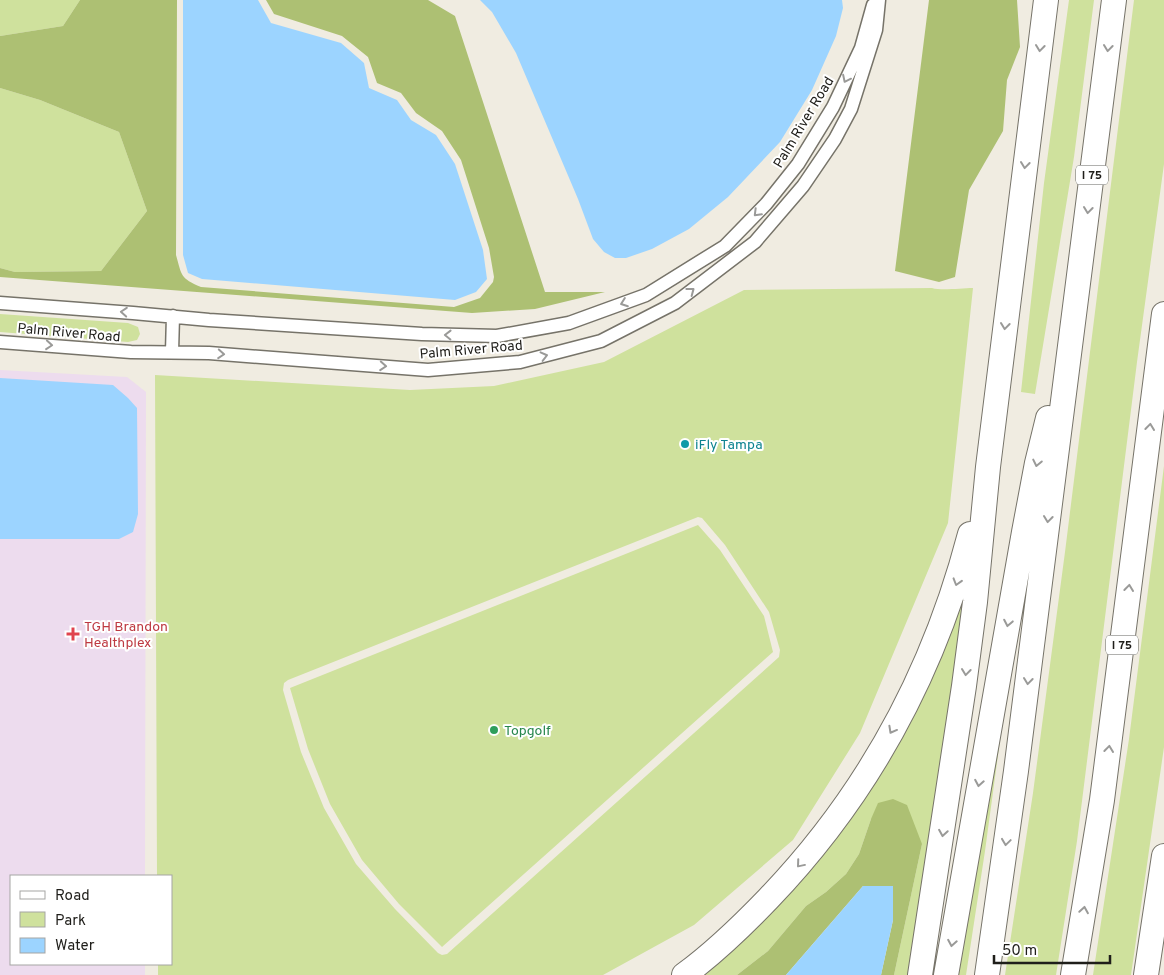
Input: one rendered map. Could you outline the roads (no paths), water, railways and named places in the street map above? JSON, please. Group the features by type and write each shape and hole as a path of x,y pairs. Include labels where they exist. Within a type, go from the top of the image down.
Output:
{"highway":[{"path":"920,975 952,774 975,602 988,467 1046,0"},
{"name":"I 75","path":"986,975 1016,771 1114,0"},
{"name":"I 75","path":"1073,975 1102,800 1164,314"},
{"path":"946,975 999,667 1037,463 1052,402 1070,350"},
{"path":"684,975 748,920 798,867 830,828 885,744 920,675 948,610 988,467"},
{"path":"1146,975 1164,856"}],"street":[{"name":"Palm River Road","path":"0,303 209,320 422,334 497,336 569,323 646,295 725,246 766,204 798,164 833,106 861,48 874,0"},
{"name":"Palm River Road","path":"0,342 131,352 209,353 428,370 520,362 601,342 675,303 755,242 803,186 835,139 851,109 876,30 879,0"},
{"path":"172,352 173,316"}],"water":[{"path":"183,0 258,0 271,23 341,43 364,63 369,88 397,100 411,120 436,135 455,164 483,250 487,279 476,292 455,300 202,279 188,273 183,255"},
{"path":"480,0 842,0 843,8 836,36 812,90 780,142 728,197 689,229 652,249 626,258 615,258 604,252 593,239 516,53 492,12"},
{"path":"0,378 113,385 137,408 138,514 133,532 119,539 0,539"},
{"path":"863,886 893,886 893,920 881,975 786,975"}],"place":[{"name":"iFly Tampa","path":"685,444"},
{"name":"TGH Brandon Healthplex","path":"73,634"},
{"name":"Topgolf","path":"494,730"}]}
